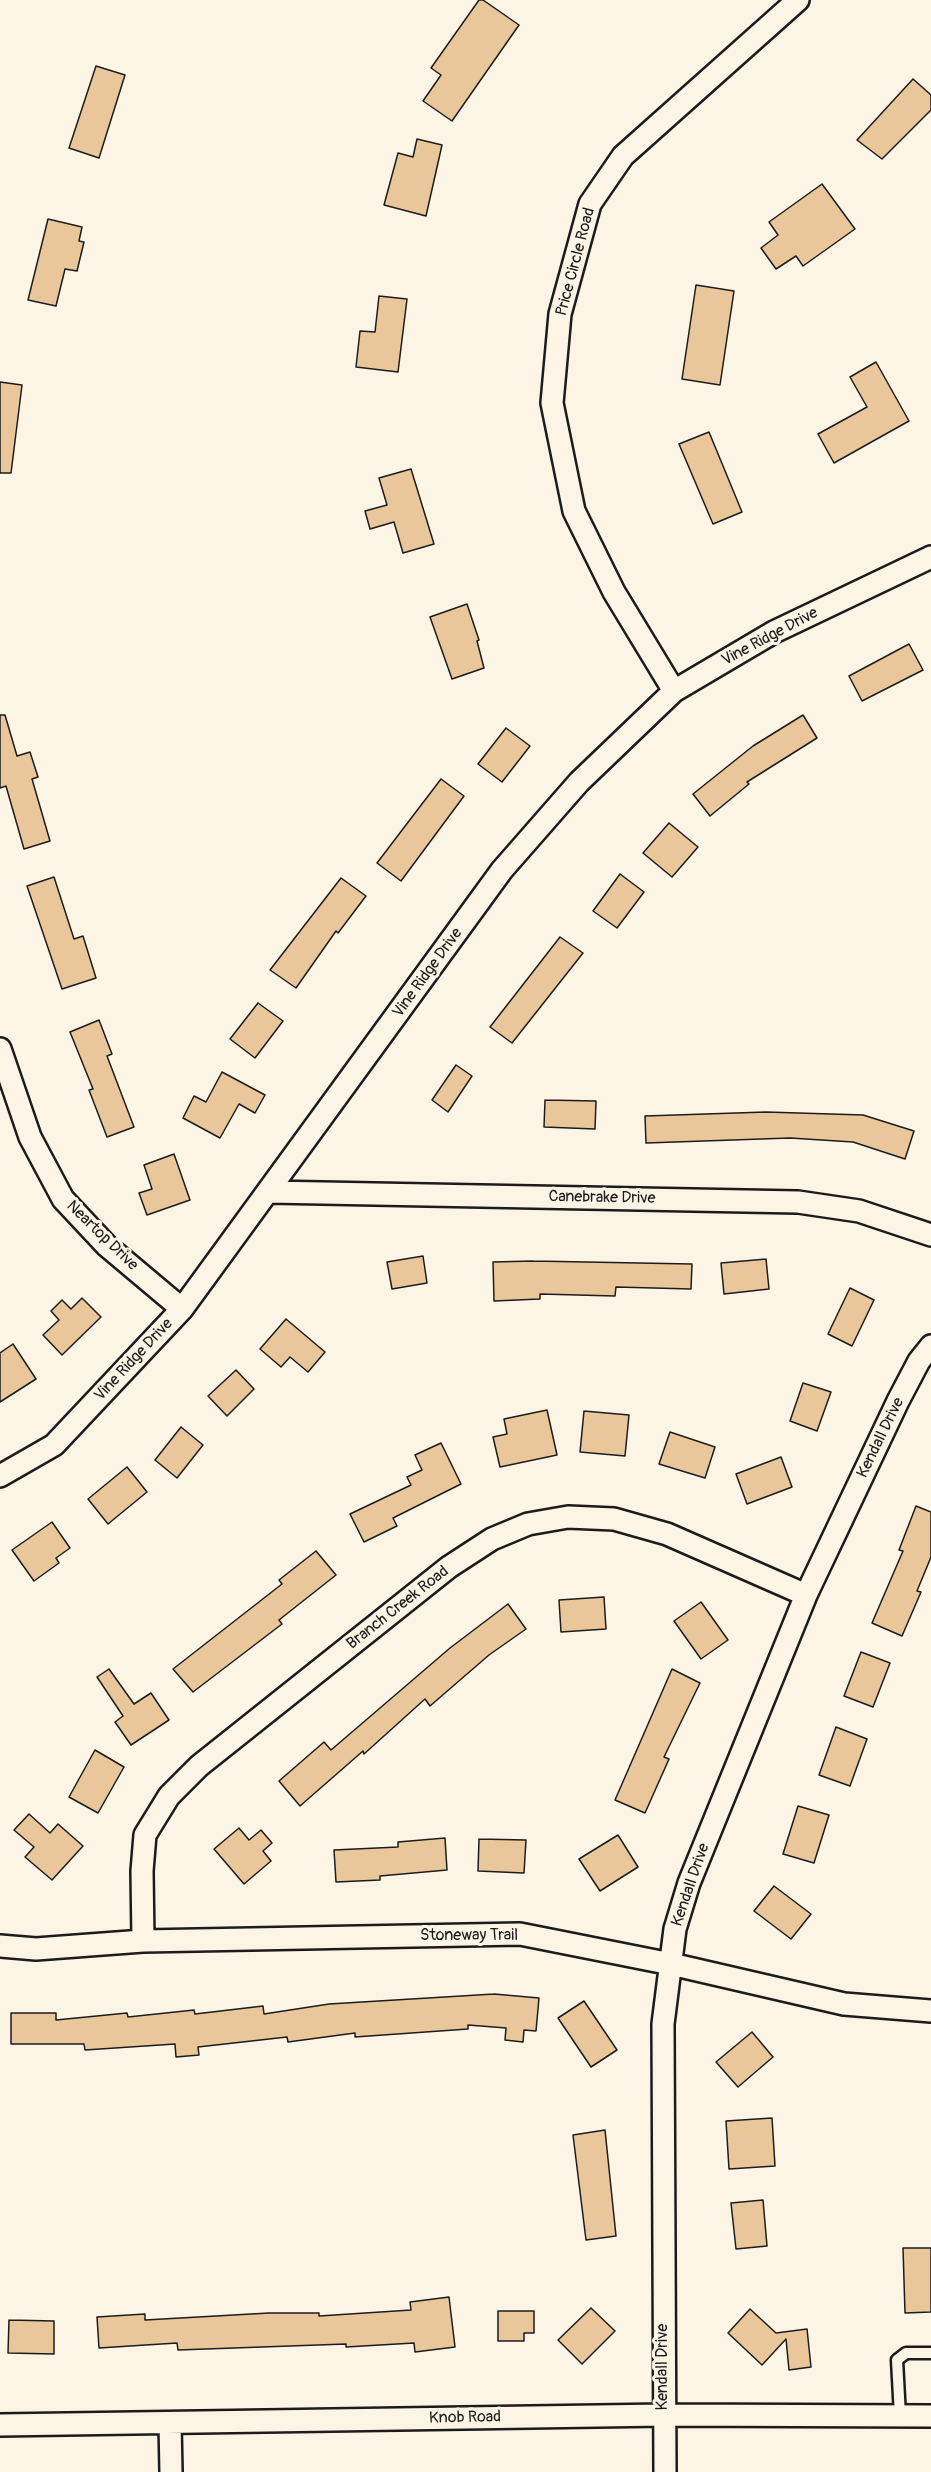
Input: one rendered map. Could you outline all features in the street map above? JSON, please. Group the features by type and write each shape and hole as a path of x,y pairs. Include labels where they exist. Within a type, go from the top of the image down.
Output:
{"street":[{"name":"Price Circle Road","path":"674,691 614,592 574,511 552,403 560,314 590,204 623,156 798,0"},
{"name":"Vine Ridge Drive","path":"0,1476 54,1445 182,1309 502,870 579,782 674,691 774,632 931,557"},
{"name":"Neartop Drive","path":"0,1049 30,1137 63,1199 107,1246 182,1309"},
{"name":"Canebrake Drive","path":"269,1192 798,1202 859,1210 931,1235"},
{"name":"Kendall Drive","path":"664,2472 663,2024 675,1929 689,1883 806,1595 898,1401 919,1361 931,1346"},
{"name":"Branch Creek Road","path":"143,1941 142,1871 145,1835 169,1796 199,1766 449,1567 492,1539 528,1524 568,1517 614,1519 667,1534 806,1595"},
{"name":"Stoneway Trail","path":"0,1946 36,1949 143,1941 520,1934 671,1964 844,2004 931,2011"},
{"name":"Knob Road","path":"0,2425 663,2415 931,2416"},
{"path":"170,2423 171,2472"}],"lane":[{"path":"900,2416 897,2360 906,2353 931,2353"}],"building":[{"path":"479,0 483,0 519,25 452,121 423,101 441,75 431,68"},
{"path":"96,66 125,75 99,158 69,148"},
{"path":"913,79 931,95 931,110 882,159 857,140"},
{"path":"417,139 442,145 426,216 384,205 398,153 413,157"},
{"path":"822,184 855,229 803,266 796,256 776,269 761,248 778,235 769,222"},
{"path":"48,219 82,227 79,241 84,242 77,271 65,269 56,306 28,300"},
{"path":"696,285 734,291 720,385 682,379"},
{"path":"379,296 407,299 398,372 356,367 360,331 375,332"},
{"path":"876,362 909,421 834,463 818,434 867,407 850,377"},
{"path":"0,382 22,385 11,473 0,473"},
{"path":"709,432 742,512 713,524 679,444"},
{"path":"411,469 434,544 403,553 394,522 370,529 365,511 387,505 379,478"},
{"path":"467,604 479,640 477,641 484,668 452,679 430,617"},
{"path":"909,644 923,670 862,701 849,676"},
{"path":"0,715 5,715 17,756 30,752 38,777 32,779 50,841 24,849 6,786 0,788"},
{"path":"803,715 817,738 747,782 749,784 710,816 693,794 753,746"},
{"path":"506,728 530,746 502,782 478,764"},
{"path":"441,779 464,796 401,881 377,863"},
{"path":"669,823 698,847 672,877 643,853"},
{"path":"620,874 644,892 617,928 593,911"},
{"path":"54,877 74,939 83,936 96,978 62,989 27,886"},
{"path":"341,878 366,896 338,933 336,931 296,988 270,970"},
{"path":"560,937 583,953 512,1043 490,1027"},
{"path":"258,1003 283,1021 255,1058 230,1039"},
{"path":"99,1020 112,1054 107,1056 134,1127 107,1137 89,1090 93,1089 70,1032"},
{"path":"456,1065 472,1076 448,1112 432,1100"},
{"path":"222,1072 265,1095 255,1113 239,1104 220,1138 183,1118 194,1096 206,1102"},
{"path":"545,1100 596,1101 595,1129 544,1127"},
{"path":"766,1112 863,1115 914,1131 905,1159 853,1142 790,1138 646,1143 645,1116"},
{"path":"174,1154 190,1200 147,1215 139,1193 152,1189 144,1165"},
{"path":"423,1256 427,1283 392,1289 387,1262"},
{"path":"766,1259 769,1289 724,1294 721,1263"},
{"path":"493,1262 692,1264 691,1289 616,1287 615,1296 540,1294 540,1299 494,1301"},
{"path":"850,1288 874,1300 852,1346 828,1334"},
{"path":"82,1298 101,1317 62,1355 43,1335 59,1320 51,1311 62,1300 71,1309"},
{"path":"286,1319 325,1352 308,1372 290,1357 281,1367 260,1349"},
{"path":"13,1344 36,1379 0,1402 0,1353"},
{"path":"236,1370 254,1389 227,1416 208,1396"},
{"path":"803,1383 831,1392 817,1431 790,1421"},
{"path":"547,1410 557,1455 500,1467 493,1437 507,1434 504,1419"},
{"path":"584,1411 629,1415 625,1456 580,1452"},
{"path":"181,1427 203,1445 177,1478 155,1460"},
{"path":"670,1432 715,1447 705,1478 659,1464"},
{"path":"441,1443 461,1484 393,1518 397,1526 364,1542 350,1514 411,1485 407,1477 422,1470 415,1455"},
{"path":"781,1457 792,1487 747,1504 736,1474"},
{"path":"127,1467 147,1492 108,1524 88,1499"},
{"path":"916,1506 931,1512 931,1557 917,1591 921,1592 902,1636 872,1623 903,1551 899,1550"},
{"path":"52,1522 70,1548 56,1558 59,1563 34,1581 12,1550"},
{"path":"316,1551 336,1575 279,1620 282,1624 193,1692 173,1669 282,1584 279,1580"},
{"path":"604,1597 606,1629 561,1632 559,1600"},
{"path":"701,1602 728,1640 701,1659 674,1621"},
{"path":"508,1604 526,1629 489,1655 430,1706 425,1699 364,1754 363,1751 300,1806 279,1781 324,1742 331,1750 450,1648"},
{"path":"861,1652 890,1663 873,1707 844,1696"},
{"path":"109,1669 134,1704 151,1693 169,1720 131,1745 115,1722 123,1716 97,1677"},
{"path":"672,1669 700,1683 664,1757 669,1759 645,1813 615,1800"},
{"path":"836,1727 867,1739 850,1786 819,1775"},
{"path":"95,1750 124,1767 98,1813 69,1797"},
{"path":"798,1806 829,1815 814,1863 783,1854"},
{"path":"29,1814 50,1833 58,1824 83,1846 52,1880 25,1857 34,1847 14,1830"},
{"path":"239,1828 249,1840 261,1830 272,1843 263,1851 271,1861 244,1884 214,1849"},
{"path":"618,1835 638,1867 600,1891 579,1859"},
{"path":"445,1838 447,1870 380,1876 380,1880 336,1882 334,1850 398,1847 398,1842"},
{"path":"479,1839 526,1840 524,1873 478,1871"},
{"path":"774,1886 811,1914 791,1939 754,1911"},
{"path":"494,1994 539,1998 536,2031 524,2030 523,2042 505,2040 506,2028 468,2025 468,2029 355,2037 355,2033 288,2042 287,2037 198,2047 199,2055 176,2057 175,2044 85,2050 84,2044 11,2044 11,2013 56,2013 56,2020 127,2013 128,2017 194,2010 195,2014 263,2006 264,2014 329,2004"},
{"path":"584,2001 617,2050 591,2067 558,2018"},
{"path":"752,2032 773,2057 738,2087 716,2062"},
{"path":"772,2118 775,2166 729,2169 726,2121"},
{"path":"605,2130 616,2236 586,2240 573,2135"},
{"path":"763,2200 767,2246 736,2249 731,2203"},
{"path":"903,2248 931,2248 931,2312 905,2313"},
{"path":"449,2297 455,2347 415,2352 414,2343 346,2347 346,2344 178,2350 177,2343 99,2348 97,2317 145,2314 145,2320 269,2313 319,2313 319,2316 411,2310 410,2302"},
{"path":"591,2308 615,2331 582,2364 558,2340"},
{"path":"750,2309 776,2333 807,2329 811,2367 789,2370 786,2339 762,2365 728,2333"},
{"path":"498,2311 534,2311 534,2333 524,2333 524,2341 498,2341"},
{"path":"9,2320 54,2321 54,2354 8,2353"}]}
